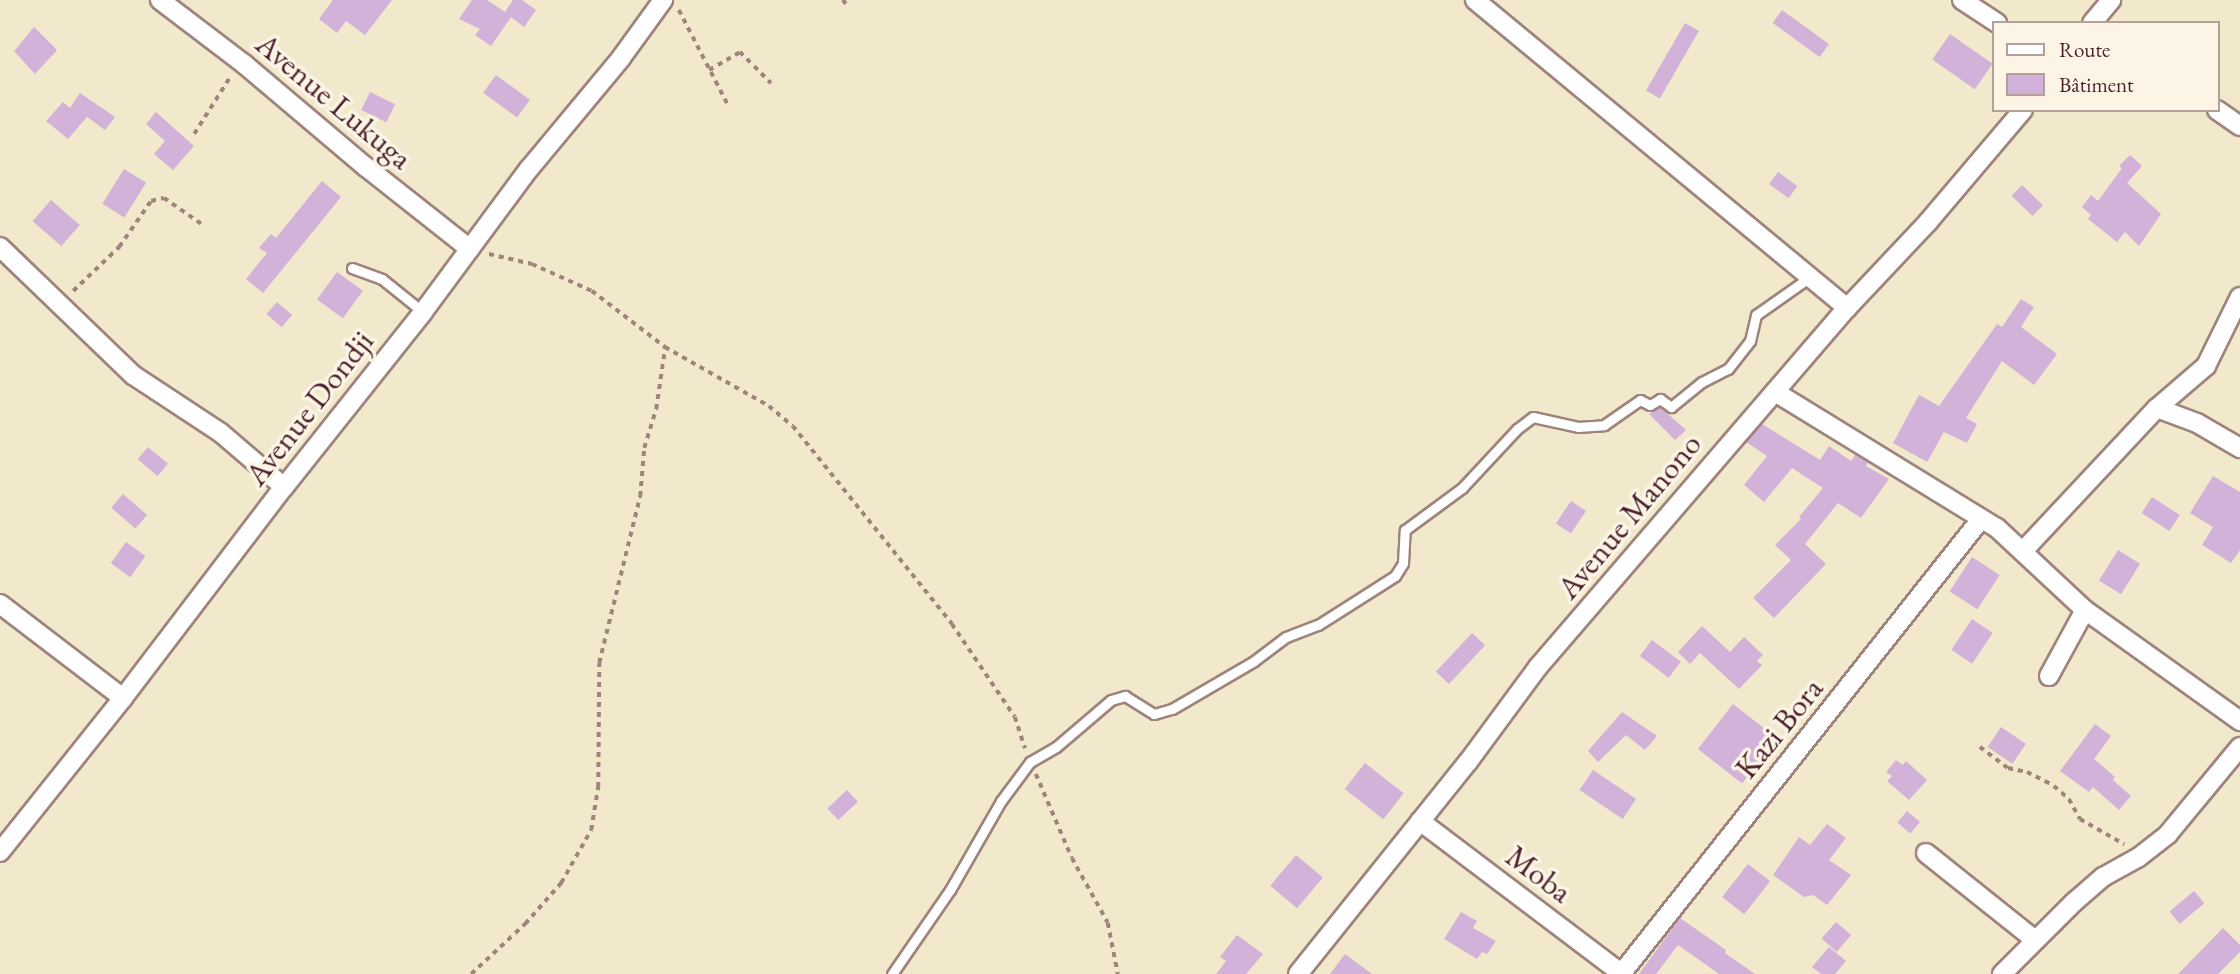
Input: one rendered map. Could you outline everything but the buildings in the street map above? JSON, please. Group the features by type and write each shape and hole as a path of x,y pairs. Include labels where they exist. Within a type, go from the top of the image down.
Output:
{"street":[{"name":"Avenue Lukuga","path":"160,0 244,64 366,167 470,249"},
{"path":"1475,0 1847,308"},
{"path":"1962,0 1994,21"},
{"path":"2096,21 2111,0"},
{"name":"Avenue Dondji","path":"0,852 123,698 470,249 668,3"},
{"path":"2219,111 2240,125"},
{"name":"Avenue Manono","path":"1298,974 1468,762 1538,667 1847,308 1928,222 2020,112"},
{"path":"0,247 133,375 221,433 284,487"},
{"path":"2023,551 2157,408 2206,366 2240,297"},
{"path":"1775,392 1981,519 2023,551 2085,610 2240,721"},
{"path":"2157,408 2197,423 2240,448"},
{"name":"Kazi Bora","path":"1622,974 1981,519"},
{"path":"0,604 123,698"},
{"path":"2049,676 2085,610"},
{"path":"2002,974 2104,877 2138,857 2188,813 2240,747"},
{"name":"Moba","path":"1420,821 1622,974"},
{"path":"1926,853 2035,940"}],"lane":[{"path":"352,268 382,279 423,312"},
{"path":"892,974 950,890 1001,801 1030,762 1056,747 1111,700 1125,696 1154,714 1172,709 1254,661 1286,637 1318,625 1395,576 1403,563 1405,530 1411,523 1462,488 1517,429 1533,417 1578,427 1604,425 1640,400 1650,405 1660,398 1671,407 1702,382 1728,369 1749,341 1756,315 1810,277"}],"path":[{"path":"844,0 849,8"},
{"path":"668,3 679,10 727,105"},
{"path":"709,70 740,52 771,83"},
{"path":"194,134 229,77 244,64"},
{"path":"60,305 119,247 151,201 164,198 202,225"},
{"path":"470,249 532,264 592,291 665,347 769,406 793,426 952,624 1015,718 1030,762 1049,798 1072,858 1108,923 1118,974"},
{"path":"471,974 525,924 561,883 591,830 598,787 599,663 640,496 644,448 656,409 665,347"},
{"path":"1980,747 2008,768 2026,772 2054,786 2069,799 2080,819 2116,838 2138,857"}]}
